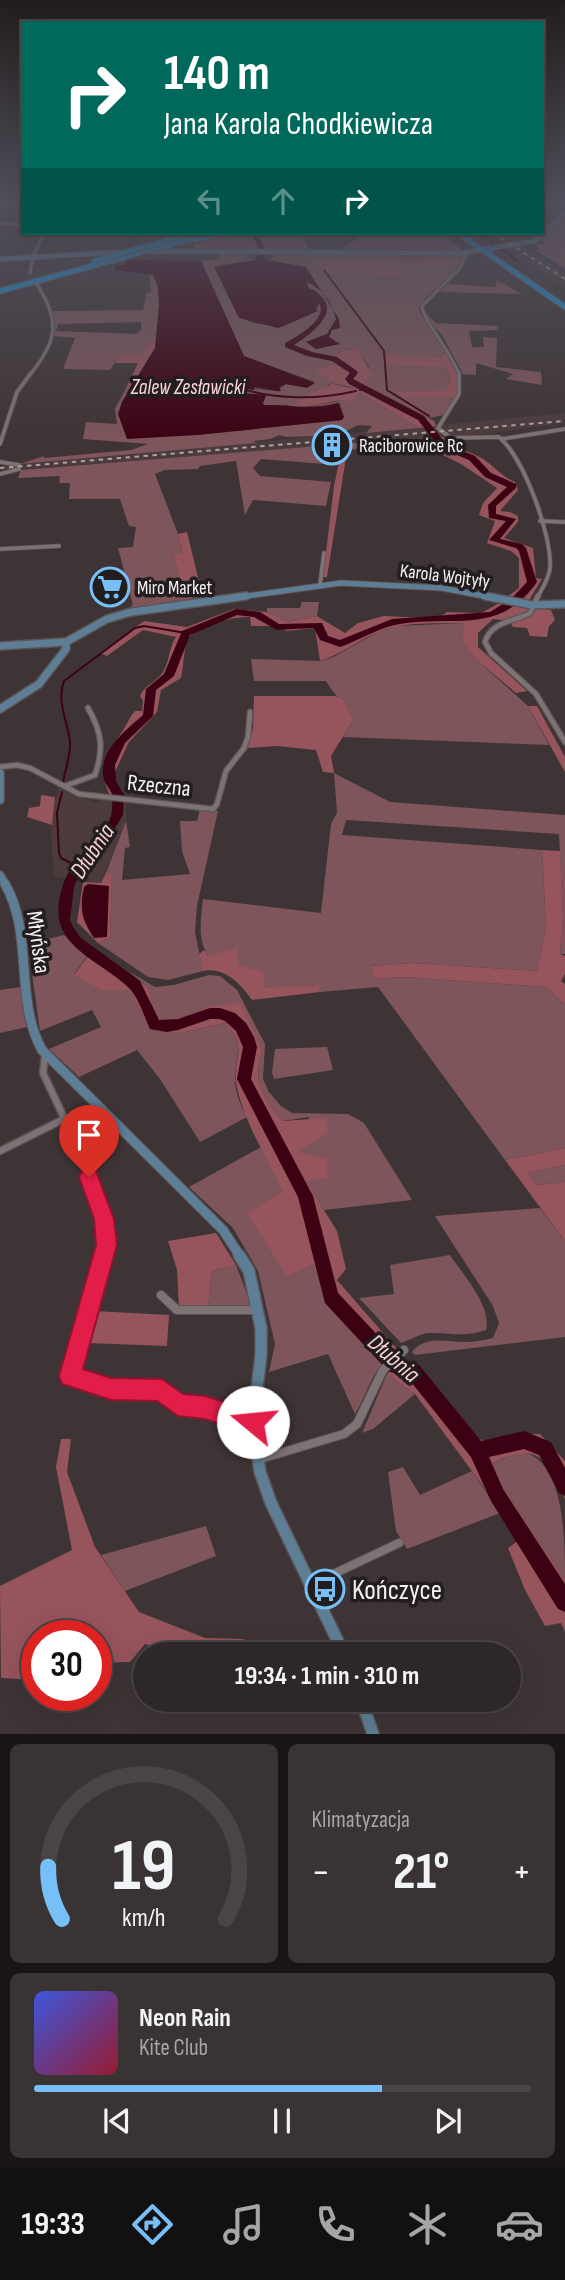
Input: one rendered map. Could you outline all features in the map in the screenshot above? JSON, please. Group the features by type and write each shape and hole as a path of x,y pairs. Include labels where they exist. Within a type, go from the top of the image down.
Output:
{"highway":[{"path":"0,288 23,282"},
{"path":"530,282 565,307"},
{"path":"537,282 565,299"}],"street":[{"path":"447,282 422,306 421,311 437,330 460,376 459,395 438,428 451,438 489,435 502,439 565,429"},
{"path":"0,444 21,384 49,350 53,330 50,305 37,284"},
{"path":"502,439 519,461 547,541 550,568 528,604 527,615 489,630 485,644 491,653 536,694 565,743"},
{"path":"0,462 19,467 13,472 0,474"},
{"path":"540,521 565,522"},
{"path":"0,549 59,546"},
{"path":"320,585 324,553"},
{"name":"Karola Wojtyły","path":"66,642 102,621 122,614 341,583 433,587 528,604 565,604"},
{"path":"0,646 66,642 66,649 39,684 0,709"},
{"path":"65,786 94,775 103,753 101,729 88,708"},
{"name":"Rzeczna","path":"0,767 18,765 30,768 79,794 216,808 223,779 248,737 250,712"},
{"path":"0,773 0,800"},
{"name":"Młyńska","path":"0,875 14,902 18,920 30,1026 34,1038 45,1055 231,1239 249,1271 258,1310 261,1355 253,1422 257,1460 267,1493 338,1642"},
{"path":"45,1055 42,1068 75,1139 104,1219 106,1245 70,1376 111,1389 162,1390 178,1405 205,1407 253,1422"},
{"path":"0,1151 64,1119"},
{"path":"161,1295 177,1310 258,1310"},
{"path":"257,1460 344,1434 357,1423 383,1370 404,1350"},
{"path":"310,1584 399,1544"},
{"path":"365,1712 373,1734"}],"shaded area":[{"path":"150,282 156,282 159,307 156,340 150,341 141,357 118,357 110,370 63,369 75,338 53,336 53,311 143,310 146,294 151,291","holes":["141,322 141,330 136,334 56,331 58,324"]},
{"path":"210,282 225,282 247,320 282,327 317,311 318,299 307,292 316,291 304,282 316,285 314,282 443,282 419,308 447,351 441,358 429,358 437,367 446,368 451,383 445,392 398,393 456,397 444,415 429,418 362,384 369,367 356,347 334,354 339,363 323,377 356,388 330,383 314,395 307,407 346,400 358,392 419,428 366,433 372,426 358,425 343,435 280,435 253,441 257,443 20,464 44,456 131,450 148,444 83,439 86,422 117,424 115,409 126,388 131,388 122,402 197,435 342,420 339,403 306,409 265,405 262,404 266,395 241,393 236,387 277,391 286,384 304,387 315,382 244,356"},
{"path":"496,282 500,282 522,294 440,292 448,284 495,287"},
{"path":"424,312 436,323 498,326 497,330 469,331 472,347 484,347 483,337 497,338 496,367 541,372 542,385 506,379 513,374 476,363 476,375 463,374 442,335 426,319"},
{"path":"156,340 155,348 131,388 126,388 138,363 115,363 118,357 133,354 132,356 141,357 150,341"},
{"path":"357,347 372,375 363,384 434,421 436,426 419,428 358,392 354,401 299,405 297,402 300,399 310,398 307,395 330,385 329,383 355,389 323,377 316,371 338,363 334,354"},
{"path":"447,351 458,379 456,397 403,397 397,392 445,391 451,382 446,368 387,364 387,355 441,358"},
{"path":"565,413 565,423 484,434 0,471 0,466"},
{"path":"431,437 419,442 340,451 337,453 337,465 261,459 253,468 260,476 331,482 326,506 253,500 245,515 236,461 200,466 198,469 165,470 155,474 178,534 182,554 173,555 186,599 133,605 118,548 133,547 136,527 129,526 120,499 69,499 70,483 59,483 60,476 18,478 21,470"},
{"path":"433,437 443,437 452,445 478,456 515,482 518,490 500,511 518,516 518,522 504,538 533,548 536,578 542,579 528,602 507,597 519,588 519,558 511,551 487,543 495,521 479,515 483,503 497,488 461,464 421,444"},
{"path":"347,451 327,577 323,577 334,486 341,453"},
{"path":"187,532 203,598 229,596 133,609 131,605 186,599 173,555 182,553 178,534"},
{"path":"503,601 551,610 555,620 549,626 547,637 530,636 527,628 513,627 510,621 493,619 478,633 478,647 527,691 516,693 478,661 463,641 464,623 391,628 373,634 320,661 315,628 287,631 273,626 251,626 250,617 207,626 188,639 181,678 161,690 157,712 129,742 114,774 120,797 110,796 104,773 108,754 131,716 135,711 142,711 143,701 140,696 145,688 162,674 176,637 143,630 107,656 100,653 144,621 187,627 234,609 267,612 288,622 317,616 345,633 358,623 384,616 425,618 440,617 447,612 481,613"},
{"path":"302,602 319,602 317,616 288,622 267,612 267,608 300,608"},
{"path":"465,623 464,641 478,661 528,706 549,745 343,737 353,720 326,681 254,681 251,659 321,661 378,632 397,626"},
{"path":"254,696 335,696 343,700 353,720 331,756 334,773 323,772 316,750 277,746 247,748 253,728"},
{"path":"528,706 537,706 565,757 565,772"},
{"path":"334,773 390,802 565,815 565,954 560,954 563,917 559,834 346,820 342,835 542,850 546,926 537,971 412,963 371,966 374,979 403,977 546,987 565,1005 565,1148 505,1160 378,987 320,992 318,985 265,989 238,965 208,956 201,936 203,899 321,913 331,824 337,813"},
{"path":"59,788 92,803 102,800 126,801 126,821 101,883 54,876 51,833"},
{"path":"41,795 55,797 52,825 27,817 29,808 40,806"},
{"path":"200,809 218,811 197,906 195,932 203,971 168,980 148,977 98,943 110,938 112,875 106,873 126,821 130,847 125,848 122,880 190,874 182,851 180,821 197,821"},
{"path":"542,850 560,851 563,917 560,954 565,956 565,974 561,981 565,984 565,1005 546,987 403,977 374,979 371,966 412,963 537,971 546,926"},
{"path":"106,873 112,874 110,938 98,943 77,922 83,882 101,883"},
{"path":"64,935 87,956 74,974 101,990 130,990 150,1030 181,1033 226,1023 238,1044 235,1085 247,1117 200,1142 160,1079 137,1050 79,1077 49,1049 101,1027 92,1010 40,1031 28,944"},
{"path":"238,948 238,965 263,972 265,988 319,985 320,992 252,1000 237,982 225,974 203,971 199,954 204,950 208,956"},
{"path":"93,949 148,987 157,1022 185,1016 207,1007 241,1003 262,1051 259,1080 269,1104 282,1121 326,1118 328,1133 297,1152 327,1159 327,1178 306,1181 337,1231 346,1269 337,1280 397,1349 382,1364 325,1293 313,1264 287,1276 247,1213 283,1192 251,1128 241,1101 236,1078 238,1048 233,1032 225,1023 181,1033 150,1030 130,990 101,990 74,975"},
{"path":"128,971 155,987 174,985 209,975 220,976 237,990 265,1044 263,1079 269,1092 281,1106 292,1113 348,1114 364,1123 412,1200 324,1210 305,1180 327,1160 296,1153 309,1117 282,1121 269,1104 259,1081 262,1051 207,1007 157,1023 148,987"},
{"path":"21,987 27,1027 0,1033 0,990"},
{"path":"327,1047 333,1070 274,1079 272,1073 275,1049"},
{"path":"261,1147 284,1192 248,1213 313,1264 325,1293 382,1364 355,1414 328,1354 269,1372 275,1344 258,1271 233,1228 189,1187"},
{"path":"565,1148 565,1165 527,1173 537,1185 565,1182 565,1241 505,1160"},
{"path":"565,1165 565,1182 537,1185 527,1173"},
{"path":"540,1208 565,1241 565,1337 415,1355 412,1352 417,1347 429,1341 468,1342 493,1338 499,1323 493,1306 435,1216"},
{"path":"216,1233 236,1265 212,1271 208,1306 179,1307 177,1270 168,1241"},
{"path":"450,1255 481,1301 487,1321 486,1330 464,1334 428,1333 401,1343 359,1298 394,1294 390,1265"},
{"path":"236,1265 252,1307 208,1306 212,1271"},
{"path":"95,1311 169,1315 167,1346 88,1343"},
{"path":"406,1359 430,1381 475,1438 491,1442 520,1434 540,1434 565,1461 565,1499 545,1464 532,1454 509,1457 493,1463 498,1480 565,1580 565,1632 561,1623 545,1626 525,1590 508,1548 518,1541 483,1486 415,1394 387,1374"},
{"path":"387,1374 415,1394 373,1429 362,1433"},
{"path":"61,1439 71,1439 67,1472 95,1547 139,1612 205,1638 244,1639 242,1642 133,1642 133,1658 130,1662 112,1663 112,1620 21,1620 21,1679 1,1678 0,1586 72,1550 56,1467"},
{"path":"521,1452 536,1458 546,1469 554,1485 563,1524 565,1580 498,1480 493,1463"},
{"path":"403,1467 420,1495 472,1471 500,1513 407,1549 396,1531 388,1472"},
{"path":"206,1526 216,1556 125,1591 101,1555"}],"water":[{"name":"Zalew Zesławicki","path":"156,282 210,282 244,356 315,383 307,388 286,384 279,387 281,391 237,387 241,393 266,395 265,405 310,407 339,403 344,417 342,420 197,435 127,439 118,414 122,402 155,348"},
{"name":"Zalew Zesławicki","path":"221,282 316,282 323,293 306,282 309,288 320,294 310,292 315,295 319,304 315,309 318,311 278,328 239,318"},
{"path":"333,310 339,319 340,328 332,330 329,337 340,344 316,349 306,342 327,334 336,319"},
{"path":"88,884 109,886 107,937 94,938 84,920 82,902 84,887"}],"waterway":[{"path":"333,282 384,351 387,390 429,416"},
{"name":"Dłubnia","path":"304,289 317,295 324,302 325,309 322,317 307,333 288,345 310,354 334,359 354,373 349,379 352,382 421,418 443,446 472,458 488,475 513,486 492,505 492,516 512,519 494,540 519,546 523,550 532,582 515,602 492,615 392,622 340,644 324,638 318,625 277,627 257,614 236,612 186,633 169,676 151,689 148,716 120,741 109,765 110,781 118,795 117,815 105,835 77,866 68,887 64,920 76,941 135,985 155,1025 178,1025 210,1013 220,1013 230,1017 241,1027 250,1047 244,1079 305,1196 331,1297 394,1365 413,1371 477,1451"},
{"path":"236,387 265,394 296,397 356,391"},
{"name":"Dłubnia","path":"360,390 364,389"},
{"path":"63,782 70,747 61,696 64,681 135,628 144,626 186,633"},
{"path":"62,792 57,813 59,853 61,858 77,866"},
{"path":"477,1451 524,1440 545,1448 565,1487"},
{"name":"Dłubnia","path":"477,1451 497,1495 565,1602"}],"railway":[{"path":"0,468 565,421"}],"place":[{"name":"Raciborowice Rc","path":"332,445"},
{"name":"Miro Market","path":"110,587"},
{"name":"Kończyce","path":"325,1589"}],"route":[{"path":"89,1177 104,1219 106,1245 70,1376 111,1389 162,1390 178,1405 205,1407 253,1422"}]}
